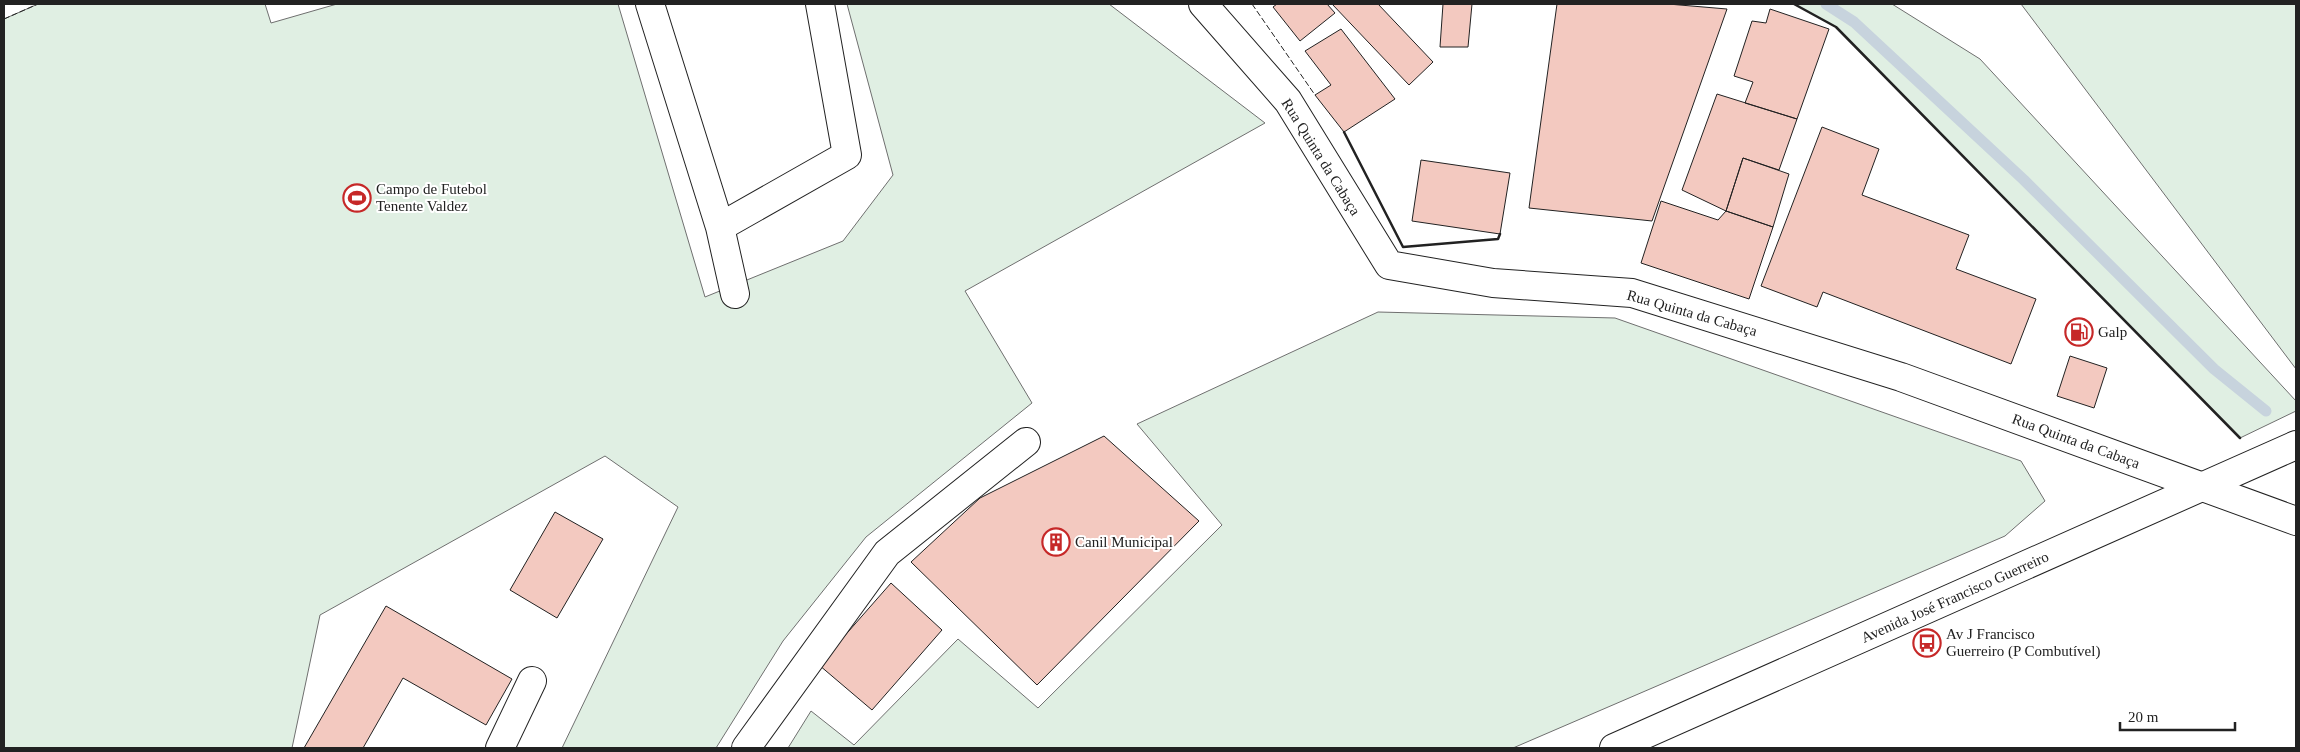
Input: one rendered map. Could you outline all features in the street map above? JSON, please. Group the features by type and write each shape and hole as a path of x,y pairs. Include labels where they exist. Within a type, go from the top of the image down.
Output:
{"street":[{"path":"650,4 720,227 735,294"},
{"path":"720,227 848,155 820,4"},
{"name":"Rua Quinta da Cabaça","path":"1203,4 1288,101 1389,265 1493,282 1632,293 1901,377 2296,521"},
{"path":"746,748 887,553 1026,442"},
{"name":"Avenida José Francisco Guerreiro","path":"1614,748 2296,445"},
{"path":"500,748 532,681"}],"green space":[{"path":"38,4 265,4 271,23 337,4 618,4 705,297 843,241 893,175 847,4 1109,4 1265,123 965,291 1032,403 866,537 783,641 716,748 562,748 678,507 605,456 320,615 292,748 4,748 4,19"},
{"path":"1794,4 1892,4 1980,59 2296,401 2296,411 2240,438 1836,27"},
{"path":"2021,4 2296,4 2296,369"},
{"path":"1378,312 1615,318 2021,461 2045,501 2005,536 1513,748 788,748 811,711 854,745 958,639 1038,708 1222,525 1137,424"}],"building":[{"path":"1277,4 1327,4 1335,13 1300,41 1273,7"},
{"path":"1332,4 1378,4 1433,62 1409,85"},
{"path":"1443,4 1472,4 1468,47 1440,47"},
{"path":"1557,4 1668,4 1727,9 1652,221 1529,208"},
{"path":"1770,9 1829,29 1797,119 1745,103 1753,82 1734,76 1752,21 1766,23"},
{"path":"1341,29 1395,99 1344,132 1315,95 1331,85 1305,51"},
{"path":"1717,94 1797,119 1779,170 1743,158 1726,211 1682,190"},
{"path":"1822,127 1879,149 1862,195 1969,235 1956,269 2036,299 2011,364 1823,292 1817,307 1761,286"},
{"path":"1743,158 1789,174 1773,227 1726,211"},
{"path":"1421,160 1510,173 1500,234 1412,221"},
{"path":"1661,201 1718,220 1726,211 1773,227 1749,299 1641,263"},
{"path":"2070,356 2107,368 2094,408 2057,396"},
{"name":"Canil Municipal","path":"1104,436 1199,521 1037,685 911,562 980,498"},
{"path":"555,512 603,539 557,618 510,590"},
{"path":"891,583 942,630 872,710 819,665"},
{"path":"386,606 512,679 486,725 403,678 363,748 304,748"}],"waterway":[{"path":"1826,4 1854,22 2024,180 2214,369 2266,411"}],"fence":[{"path":"4,19 38,4"},
{"path":"1252,4 1315,95"}],"wall":[{"path":"1794,4 1836,27 2240,438"},
{"path":"1344,132 1403,247 1498,239 1500,234"}],"place":[{"name":"Campo de Futebol Tenente Valdez","path":"357,198"},
{"name":"Galp","path":"2079,332"},
{"name":"Canil Municipal","path":"1056,542"},
{"name":"Av J Francisco Guerreiro (P Combutível)","path":"1927,643"}]}
